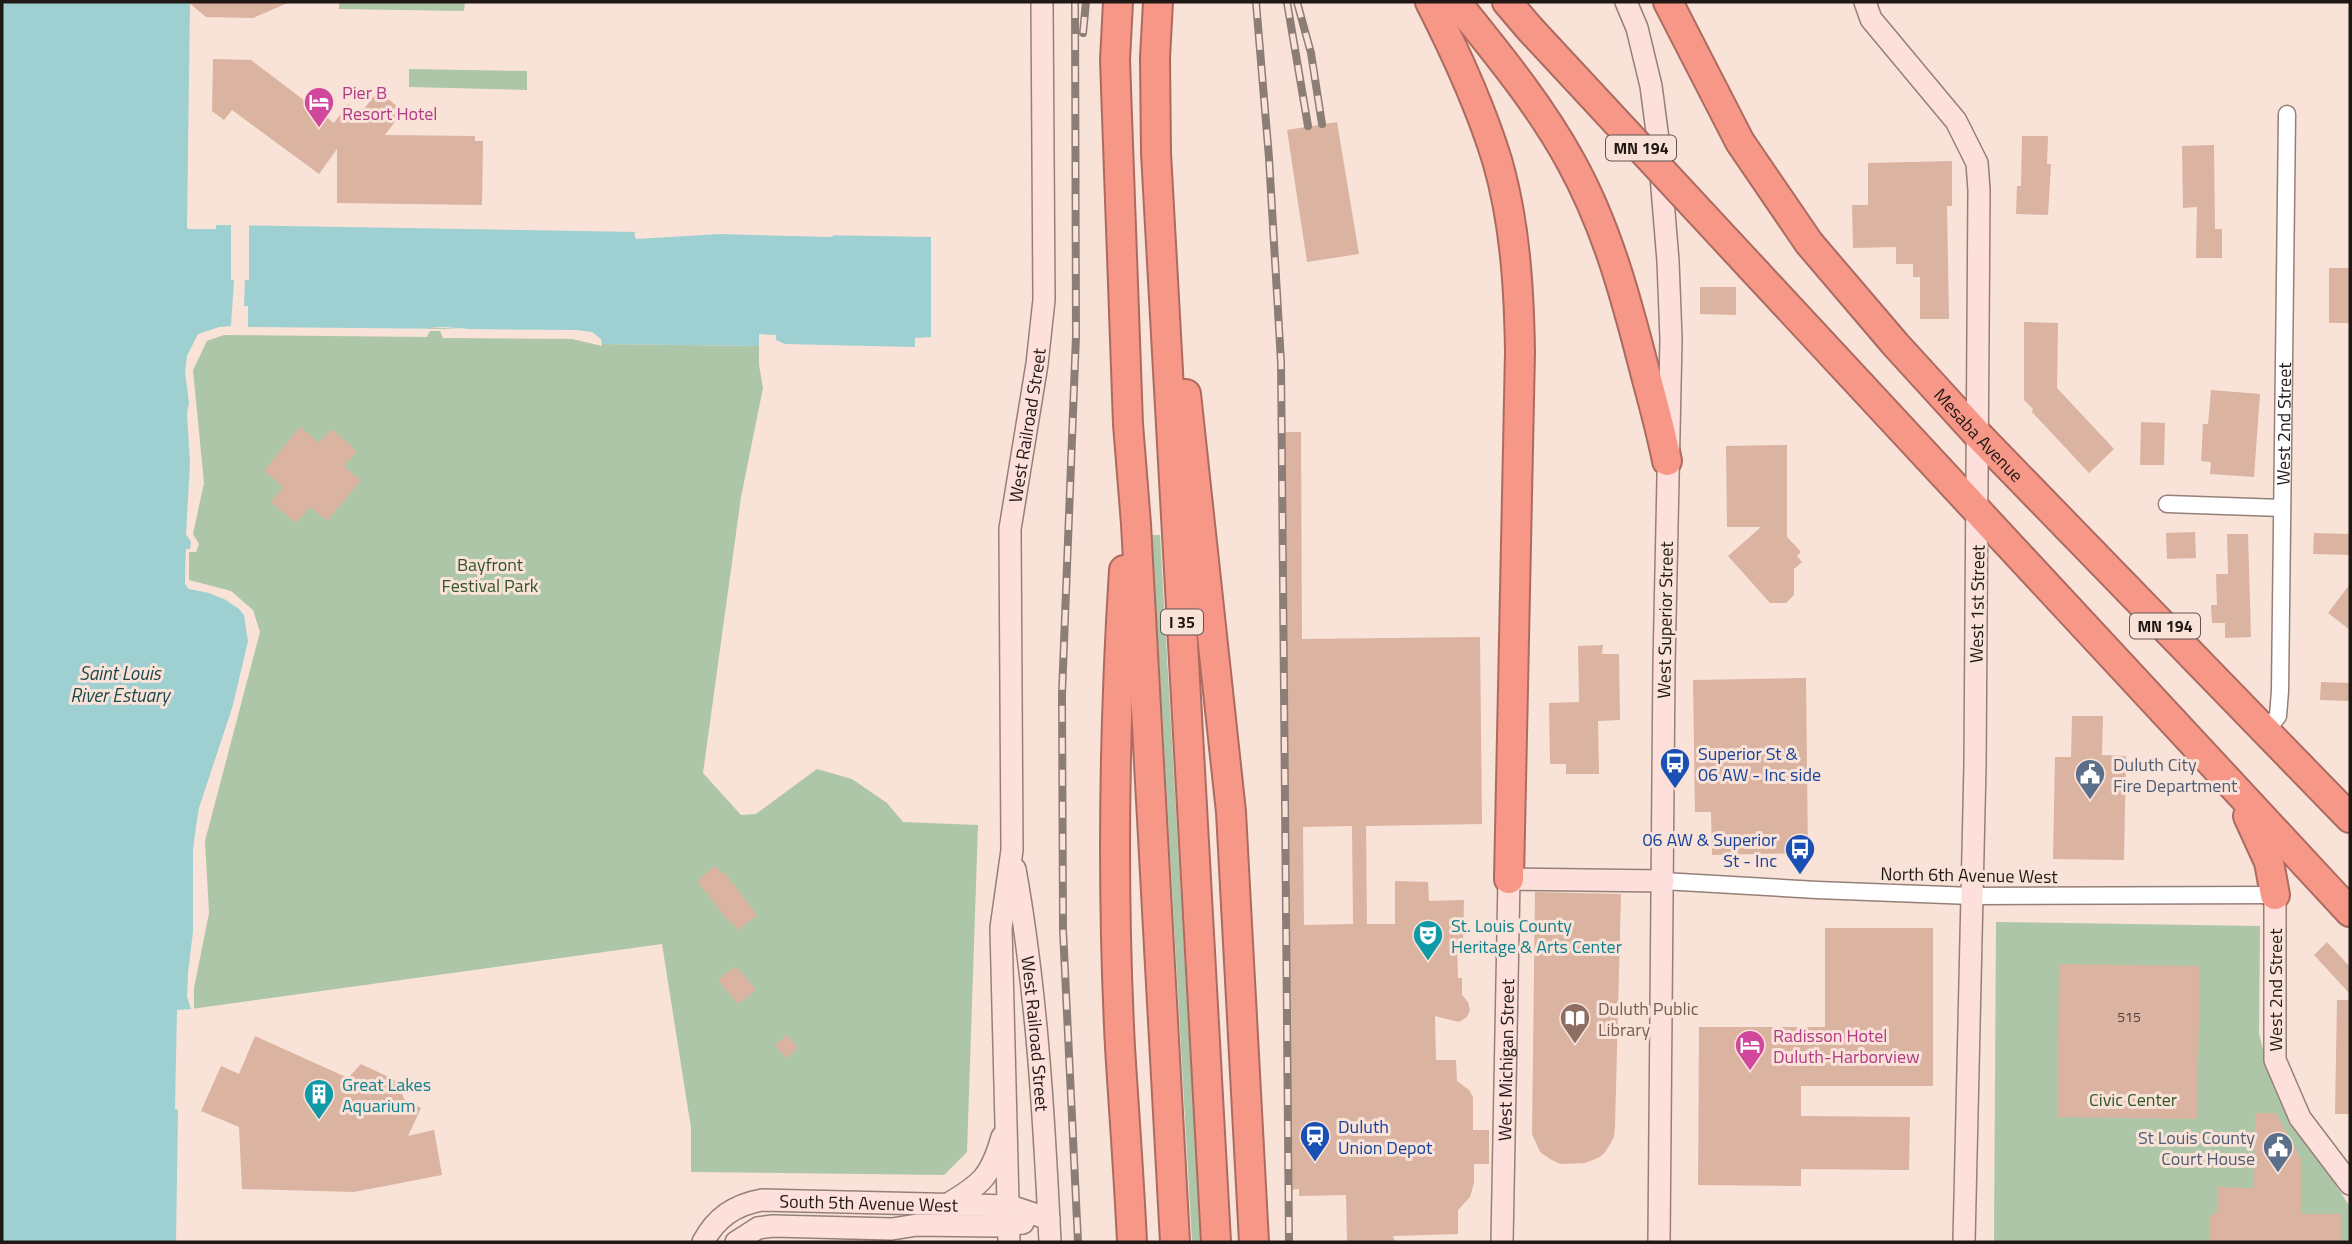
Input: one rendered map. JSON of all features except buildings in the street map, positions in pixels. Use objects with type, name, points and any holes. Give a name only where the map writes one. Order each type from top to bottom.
[{"type":"highway","name":"I 35","points":[[1118,2],[1115,72],[1131,466],[1138,552],[1175,1242]]},
{"type":"highway","name":"I 35","points":[[1158,2],[1155,116],[1216,1242]]},
{"type":"highway","points":[[1430,2],[1461,62],[1498,163],[1515,250],[1519,294],[1520,366],[1509,879]]},
{"type":"highway","points":[[1456,2],[1550,126],[1593,207],[1621,283],[1661,427],[1667,461]]},
{"type":"highway","name":"Mesaba Avenue","points":[[1668,2],[1740,142],[1799,231],[1896,345],[1979,436],[2350,818]]},
{"type":"highway","name":"MN 194","points":[[1516,12],[2350,912]]},
{"type":"highway","points":[[1162,264],[1183,362],[1231,812],[1254,1242]]},
{"type":"highway","points":[[1131,466],[1117,684],[1116,863],[1120,1045],[1132,1242]]},
{"type":"highway","name":"West 2nd Street","points":[[2228,783],[2254,826],[2269,862],[2275,895]]},
{"type":"street","name":"West Railroad Street","points":[[1009,1225],[1001,928],[1012,850],[1010,529],[1037,364],[1044,300],[1042,2]]},
{"type":"street","name":"West Superior Street","points":[[1626,2],[1637,28],[1651,86],[1668,261],[1671,339],[1667,461],[1659,1242]]},
{"type":"street","name":"West 1st Street","points":[[1865,2],[1871,19],[1956,121],[1977,163],[1980,259],[1979,436],[1964,1242]]},
{"type":"street","name":"West 2nd Street","points":[[2267,730],[2277,716],[2280,706],[2287,114]]},
{"type":"street","points":[[2167,504],[2282,508]]},
{"type":"street","name":"West Railroad Street","points":[[1012,850],[1028,951],[1040,1070],[1050,1242]]},
{"type":"street","points":[[1509,879],[1663,881]]},
{"type":"street","name":"West Michigan Street","points":[[1502,1242],[1509,879]]},
{"type":"street","name":"North 6th Avenue West","points":[[1663,881],[1972,896],[2275,895]]},
{"type":"street","name":"West 2nd Street","points":[[2275,895],[2275,1060],[2300,1118],[2350,1184]]},
{"type":"street","points":[[947,1204],[985,1179],[996,1158],[1005,1118]]},
{"type":"street","name":"South 5th Avenue West","points":[[703,1242],[717,1221],[730,1210],[744,1203],[762,1200],[947,1204],[1009,1225],[1049,1219]]},
{"type":"street","points":[[892,1229],[917,1225],[1009,1225]]},
{"type":"street","points":[[736,1242],[758,1228],[773,1226],[892,1229],[916,1234],[949,1235],[969,1242]]},
{"type":"green space","points":[[339,2],[465,2],[464,11],[339,9]]},
{"type":"green space","points":[[409,69],[527,71],[527,90],[409,87]]},
{"type":"green space","name":"Bayfront Festival Park","points":[[427,327],[573,336],[602,344],[759,346],[763,388],[741,497],[703,773],[741,815],[756,814],[817,769],[852,779],[887,803],[903,822],[978,825],[967,1152],[944,1175],[691,1172],[691,1128],[662,944],[191,1009],[185,584],[189,534],[189,369],[204,338],[223,331]]},
{"type":"green space","points":[[1152,535],[1160,535],[1201,1242],[1192,1242]]},
{"type":"green space","name":"Civic Center","points":[[1996,922],[2260,926],[2259,1034],[2271,1079],[2293,1119],[2350,1207],[2350,1242],[1994,1242]]},
{"type":"water","name":"Saint Louis River Estuary","points":[[2,2],[190,2],[188,229],[216,229],[216,225],[231,225],[931,237],[931,337],[915,338],[915,347],[785,344],[776,340],[776,335],[759,334],[759,346],[602,344],[573,336],[443,327],[427,327],[426,334],[223,331],[204,338],[189,369],[200,483],[189,534],[194,549],[186,549],[185,583],[194,584],[250,612],[257,632],[202,841],[191,1009],[177,1010],[176,1242],[2,1242]]},
{"type":"pier","points":[[231,225],[249,225],[249,280],[245,280],[244,306],[248,306],[248,327],[576,330],[592,332],[601,339],[602,346],[572,339],[443,338],[440,331],[430,331],[427,337],[224,335],[207,341],[193,370],[204,483],[193,534],[199,544],[196,552],[189,552],[189,580],[231,591],[253,610],[260,632],[205,841],[209,913],[194,988],[194,1009],[191,1009],[187,997],[193,932],[193,850],[196,826],[199,808],[233,705],[248,641],[244,615],[239,609],[209,593],[189,589],[185,584],[186,549],[190,549],[191,542],[186,534],[190,463],[187,413],[189,403],[185,371],[187,356],[198,334],[231,326],[234,280],[231,280]]},
{"type":"pier","points":[[646,229],[835,232],[832,237],[720,234],[636,239],[634,233]]},
{"type":"railway","points":[[1075,2],[1076,336],[1062,694],[1063,930],[1078,1242]]},
{"type":"railway","points":[[1083,33],[1086,2]]},
{"type":"railway","points":[[1256,2],[1269,158],[1281,362],[1289,1242]]},
{"type":"railway","points":[[1287,2],[1308,126]]},
{"type":"railway","points":[[1297,2],[1311,53],[1322,124]]},
{"type":"place","name":"Pier B Resort Hotel","points":[[319,129]]},
{"type":"place","name":"Superior St & 06 AW - Inc side","points":[[1675,790]]},
{"type":"place","name":"Duluth City Fire Department","points":[[2090,801]]},
{"type":"place","name":"06 AW & Superior St - Inc","points":[[1800,876]]},
{"type":"place","name":"St. Louis County Heritage & Arts Center","points":[[1428,962]]},
{"type":"place","name":"Duluth Public Library","points":[[1575,1045]]},
{"type":"place","name":"Radisson Hotel Duluth-Harborview","points":[[1750,1072]]},
{"type":"place","name":"Great Lakes Aquarium","points":[[319,1121]]},
{"type":"place","name":"Duluth Union Depot","points":[[1315,1163]]},
{"type":"place","name":"St Louis County Court House","points":[[2278,1174]]}]
